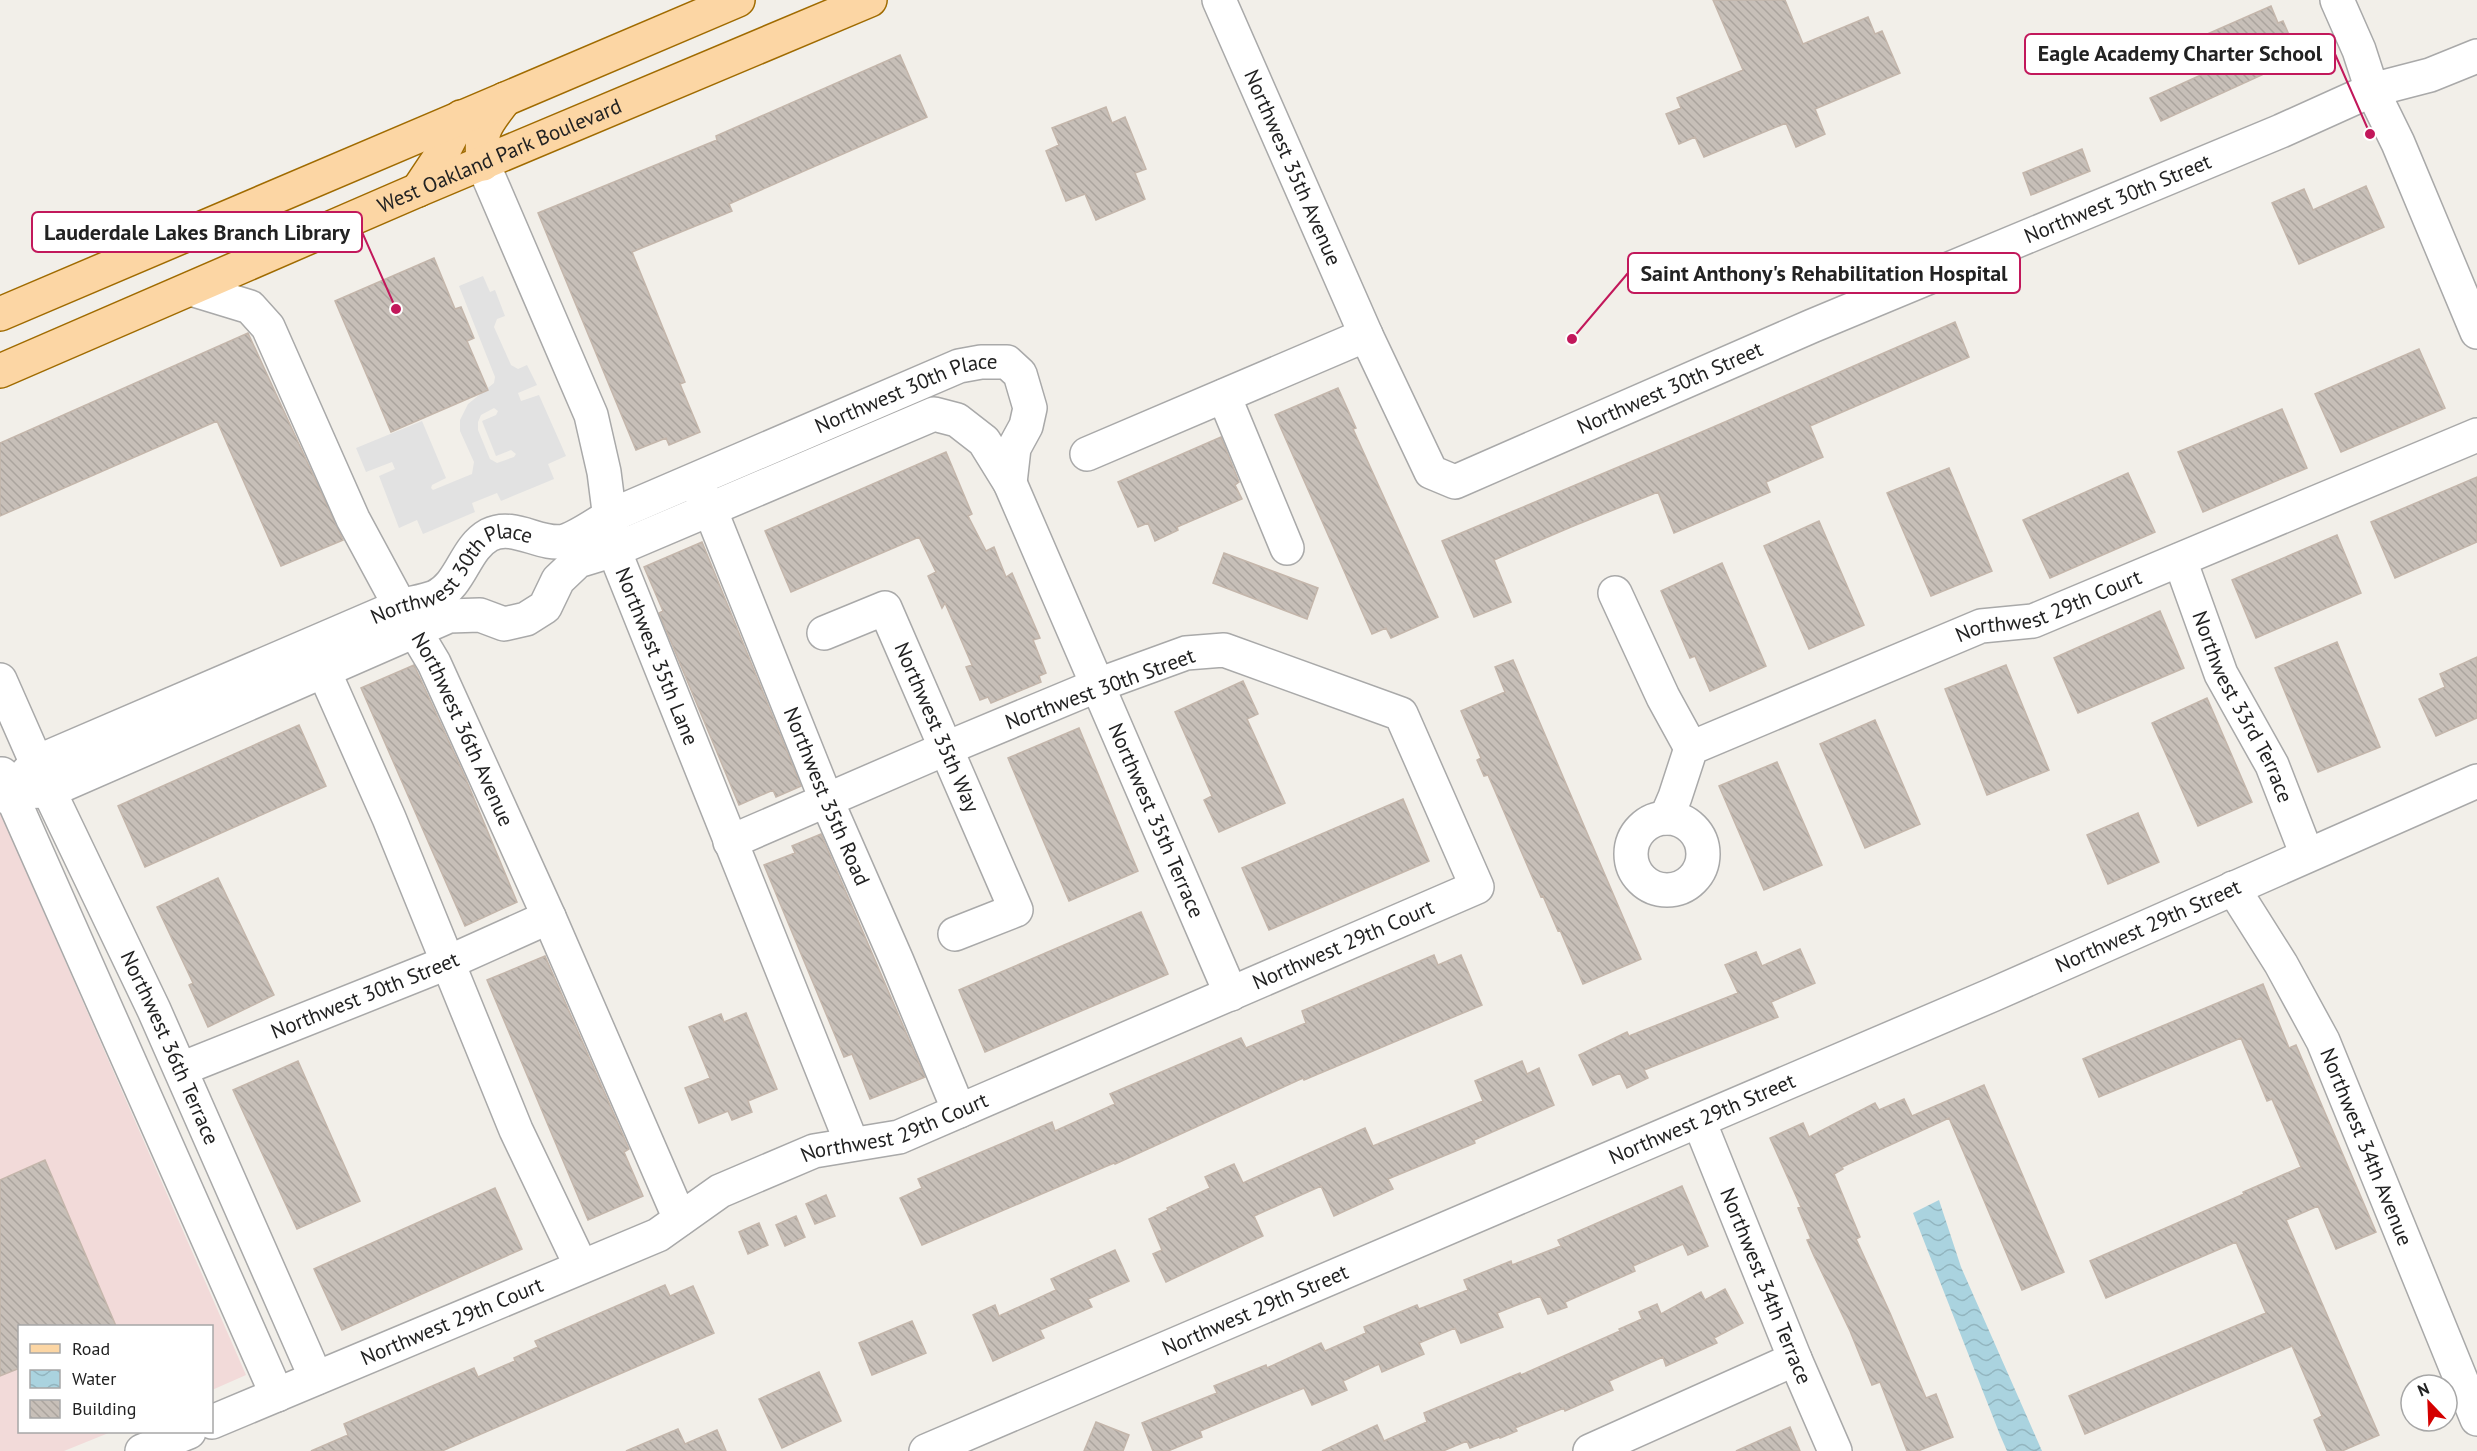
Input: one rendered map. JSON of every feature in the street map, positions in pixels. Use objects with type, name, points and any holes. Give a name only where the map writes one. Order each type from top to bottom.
[{"type":"main road","points":[[0,314],[738,0]]},
{"type":"main road","name":"West Oakland Park Boulevard","points":[[0,371],[418,190],[870,0]]},
{"type":"main road","points":[[483,164],[481,138],[486,125],[505,99]]},
{"type":"main road","points":[[418,190],[442,154],[461,117]]},
{"type":"street","name":"Northwest 35th Avenue","points":[[1219,0],[1366,335],[1431,472]]},
{"type":"street","points":[[2337,0],[2359,50],[2372,90],[2398,143],[2477,332]]},
{"type":"street","name":"Northwest 30th Street","points":[[1431,472],[1455,482],[1823,322],[2281,131],[2372,90],[2430,75],[2477,56]]},
{"type":"street","name":"Northwest 35th Lane","points":[[483,164],[591,415],[604,472],[614,550],[852,1144]]},
{"type":"street","name":"Northwest 36th Avenue","points":[[191,289],[250,307],[268,327],[353,519],[434,663],[549,917],[680,1219]]},
{"type":"street","points":[[1088,454],[1366,335]]},
{"type":"street","name":"Northwest 30th Place","points":[[3,786],[43,777],[407,618],[452,584],[478,543],[491,534],[510,531],[546,540],[565,541],[610,516],[959,366],[981,362],[1007,363],[1020,374],[1030,408],[1026,426],[1014,447],[1010,483]]},
{"type":"street","points":[[934,414],[951,405],[959,366]]},
{"type":"street","points":[[1224,396],[1287,548]]},
{"type":"street","name":"Northwest 30th Place","points":[[407,618],[480,615],[504,624],[526,619],[545,607],[558,580],[578,561],[614,550],[934,414],[957,420],[984,441],[1010,483]]},
{"type":"street","name":"Northwest 29th Court","points":[[1690,748],[1981,626],[2033,621],[2477,435]]},
{"type":"street","name":"Northwest 35th Road","points":[[694,480],[710,509],[826,799],[959,1111]]},
{"type":"street","name":"Northwest 35th Terrace","points":[[1010,483],[1231,994]]},
{"type":"street","name":"Northwest 33rd Terrace","points":[[2180,560],[2221,674],[2272,765],[2307,855]]},
{"type":"street","points":[[1615,593],[1663,697],[1690,748],[1666,818]]},
{"type":"street","name":"Northwest 35th Way","points":[[824,633],[885,608],[947,748],[1016,910],[955,934]]},
{"type":"street","name":"Northwest 30th Street","points":[[730,842],[826,799],[1098,686],[1186,653],[1224,650],[1401,714],[1477,887]]},
{"type":"street","points":[[318,658],[389,818],[516,1130],[582,1266]]},
{"type":"street","name":"Northwest 36th Terrace","points":[[0,680],[43,777],[154,1010],[316,1378]]},
{"type":"street","name":"Northwest 29th Street","points":[[926,1451],[982,1440],[1699,1121],[1992,995],[2477,781]]},
{"type":"street","name":"Northwest 36th Terrace","points":[[3,786],[277,1395]]},
{"type":"street","name":"Northwest 29th Court","points":[[316,1378],[658,1235],[720,1191],[814,1150],[899,1137],[1477,887]]},
{"type":"street","name":"Northwest 34th Avenue","points":[[2233,888],[2281,964],[2324,1041],[2477,1419]]},
{"type":"street","name":"Northwest 30th Street","points":[[181,1070],[387,985],[449,962],[549,917]]},
{"type":"street","name":"Northwest 34th Terrace","points":[[1699,1121],[1795,1359],[1835,1451]]},
{"type":"street","points":[[1590,1451],[1795,1359]]},
{"type":"street","points":[[213,1422],[316,1378]]},
{"type":"street","points":[[142,1451],[184,1433]]},
{"type":"shaded area","points":[[483,276],[490,292],[495,290],[505,316],[497,319],[494,327],[511,365],[518,369],[527,365],[537,385],[518,393],[521,401],[539,395],[566,456],[548,464],[554,479],[501,501],[497,493],[472,503],[475,512],[423,534],[417,520],[399,528],[379,476],[395,469],[392,462],[366,472],[356,448],[422,421],[446,478],[432,485],[431,488],[433,490],[472,474],[474,462],[460,431],[460,420],[468,404],[494,383],[495,377],[459,286]],"holes":[[[494,408],[498,411],[496,415],[482,421],[496,456],[511,450],[516,454],[514,457],[497,463],[490,459],[478,430],[478,422],[481,415]]]},
{"type":"shaded area","points":[[0,812],[246,1375],[213,1390],[213,1325],[18,1325],[18,1433],[109,1433],[64,1451],[0,1451]]},
{"type":"water","points":[[1939,1200],[1961,1267],[2042,1451],[2007,1451],[2000,1435],[1913,1213]]},
{"type":"building","points":[[1713,0],[1785,0],[1803,44],[1868,17],[1875,34],[1882,31],[1900,73],[1815,109],[1825,134],[1796,147],[1786,123],[1704,157],[1695,137],[1679,144],[1666,114],[1681,108],[1677,98],[1743,70]]},
{"type":"building","points":[[2271,6],[2278,23],[2283,21],[2299,58],[2161,121],[2150,98],[2201,75],[2187,43]]},
{"type":"building","points":[[900,55],[927,117],[729,204],[732,211],[632,252],[685,382],[680,384],[700,432],[669,445],[666,438],[636,450],[538,213],[717,140],[716,136]]},
{"type":"building","points":[[1106,107],[1112,123],[1125,117],[1146,169],[1135,173],[1145,199],[1096,220],[1085,194],[1066,201],[1046,151],[1059,145],[1052,128]]},
{"type":"building","points":[[2082,149],[2090,171],[2031,195],[2023,173]]},
{"type":"building","points":[[2366,186],[2384,227],[2299,264],[2272,203],[2304,189],[2313,210]]},
{"type":"building","points":[[434,258],[455,309],[461,307],[474,338],[467,341],[488,390],[391,432],[335,301]]},
{"type":"building","points":[[1955,322],[1969,357],[1810,426],[1823,457],[1766,482],[1770,492],[1674,533],[1658,492],[1571,527],[1494,560],[1511,602],[1474,617],[1442,541]]},
{"type":"building","points":[[248,333],[343,540],[281,566],[217,421],[0,516],[0,443]]},
{"type":"building","points":[[2419,349],[2445,408],[2341,452],[2315,394]]},
{"type":"building","points":[[1338,388],[1356,428],[1353,429],[1438,617],[1391,638],[1386,628],[1372,634],[1275,415]]},
{"type":"building","points":[[2282,409],[2307,468],[2203,512],[2178,452]]},
{"type":"building","points":[[1221,437],[1239,482],[1235,485],[1242,499],[1177,527],[1178,530],[1155,541],[1148,523],[1138,527],[1118,482]]},
{"type":"building","points":[[946,452],[972,514],[968,516],[986,551],[994,547],[1006,577],[1012,573],[1040,638],[1033,640],[1046,673],[1039,676],[1041,682],[991,703],[988,697],[980,700],[966,667],[972,665],[945,603],[942,608],[928,576],[936,572],[919,537],[791,592],[765,531]]},
{"type":"building","points":[[1949,468],[1992,571],[1931,596],[1887,493]]},
{"type":"building","points":[[2128,473],[2155,532],[2050,578],[2023,520]]},
{"type":"building","points":[[2477,477],[2477,542],[2395,578],[2371,522]]},
{"type":"building","points":[[1819,521],[1864,625],[1809,649],[1764,546]]},
{"type":"building","points":[[2337,535],[2361,593],[2256,638],[2232,580]]},
{"type":"building","points":[[702,542],[801,786],[776,797],[773,790],[739,805],[659,613],[663,611],[644,567]]},
{"type":"building","points":[[1224,553],[1318,588],[1307,619],[1213,583]]},
{"type":"building","points":[[1722,563],[1766,666],[1710,691],[1695,656],[1690,658],[1661,591]]},
{"type":"building","points":[[2160,611],[2184,668],[2078,713],[2054,658]]},
{"type":"building","points":[[2337,642],[2380,747],[2318,772],[2275,668]]},
{"type":"building","points":[[2477,657],[2477,718],[2436,736],[2419,699],[2445,687],[2440,674]]},
{"type":"building","points":[[1513,660],[1641,959],[1583,984],[1560,930],[1558,931],[1543,896],[1541,897],[1488,775],[1484,776],[1477,760],[1481,758],[1461,711],[1505,692],[1495,667]]},
{"type":"building","points":[[414,665],[465,777],[517,902],[465,926],[361,688]]},
{"type":"building","points":[[2006,665],[2049,770],[1987,795],[1945,689]]},
{"type":"building","points":[[1243,681],[1258,714],[1247,719],[1285,803],[1219,832],[1204,800],[1212,796],[1175,712]]},
{"type":"building","points":[[2207,698],[2252,802],[2198,826],[2152,723]]},
{"type":"building","points":[[1875,720],[1920,824],[1865,848],[1820,744]]},
{"type":"building","points":[[299,725],[326,786],[145,867],[118,806]]},
{"type":"building","points":[[1079,728],[1138,871],[1069,901],[1008,758]]},
{"type":"building","points":[[1777,762],[1822,865],[1764,890],[1719,786]]},
{"type":"building","points":[[1403,799],[1429,861],[1269,930],[1242,868]]},
{"type":"building","points":[[2138,813],[2159,862],[2108,884],[2087,835]]},
{"type":"building","points":[[821,834],[925,1077],[870,1099],[852,1054],[844,1057],[764,865],[795,853],[792,846]]},
{"type":"building","points":[[218,878],[274,995],[208,1027],[189,985],[193,983],[157,907]]},
{"type":"building","points":[[1141,912],[1168,974],[985,1052],[959,990]]},
{"type":"building","points":[[1800,949],[1815,983],[1771,1002],[1778,1017],[1644,1070],[1648,1078],[1627,1088],[1620,1073],[1593,1085],[1579,1055],[1627,1032],[1629,1036],[1738,993],[1725,965],[1756,952],[1762,966]]},
{"type":"building","points":[[1434,955],[1438,965],[1461,955],[1482,1005],[1304,1080],[1303,1078],[1115,1164],[922,1245],[900,1198],[922,1188],[918,1179],[1052,1122],[1055,1131],[1115,1104],[1110,1094],[1241,1038],[1246,1048],[1306,1023],[1302,1011]]},
{"type":"building","points":[[545,956],[629,1149],[624,1152],[643,1196],[588,1220],[487,980]]},
{"type":"building","points":[[2263,984],[2289,1048],[2296,1045],[2376,1232],[2336,1249],[2318,1206],[2286,1220],[2379,1435],[2342,1451],[2327,1451],[2314,1420],[2322,1416],[2292,1346],[2085,1434],[2069,1396],[2266,1313],[2236,1242],[2106,1298],[2090,1261],[2301,1167],[2272,1099],[2267,1101],[2241,1038],[2099,1097],[2083,1059]]},
{"type":"building","points":[[746,1013],[777,1089],[748,1101],[752,1112],[732,1120],[728,1111],[699,1123],[685,1088],[710,1078],[689,1027],[721,1014],[724,1022]]},
{"type":"building","points":[[298,1061],[360,1201],[297,1229],[233,1090]]},
{"type":"building","points":[[1522,1061],[1527,1074],[1539,1068],[1554,1105],[1474,1140],[1475,1143],[1388,1179],[1393,1189],[1334,1216],[1321,1186],[1254,1216],[1263,1236],[1166,1282],[1153,1254],[1162,1250],[1149,1219],[1210,1188],[1205,1177],[1234,1164],[1243,1183],[1365,1128],[1373,1146],[1483,1101],[1475,1081]]},
{"type":"building","points":[[1984,1085],[2064,1272],[2022,1290],[1949,1118],[1842,1167],[1843,1169],[1834,1174],[1860,1237],[1856,1239],[1926,1398],[1936,1394],[1953,1437],[1918,1451],[1907,1451],[1880,1382],[1872,1385],[1850,1331],[1814,1256],[1807,1240],[1811,1239],[1798,1208],[1801,1207],[1770,1138],[1803,1123],[1809,1137],[1875,1103],[1879,1110],[1904,1099],[1912,1116]]},
{"type":"building","points":[[45,1160],[116,1325],[18,1325],[18,1369],[0,1376],[0,1180]]},
{"type":"building","points":[[1682,1186],[1708,1246],[1688,1255],[1683,1244],[1633,1266],[1635,1271],[1565,1302],[1567,1307],[1548,1314],[1540,1296],[1497,1313],[1503,1327],[1461,1343],[1455,1328],[1419,1343],[1424,1354],[1382,1372],[1379,1364],[1343,1381],[1347,1390],[1312,1405],[1304,1388],[1200,1431],[1202,1437],[1168,1451],[1153,1451],[1142,1423],[1217,1393],[1214,1386],[1266,1365],[1267,1368],[1321,1343],[1325,1351],[1366,1333],[1364,1327],[1417,1305],[1419,1309],[1468,1290],[1464,1280],[1511,1261],[1512,1265],[1561,1246],[1558,1240]]},
{"type":"building","points":[[495,1188],[522,1249],[342,1330],[314,1269]]},
{"type":"building","points":[[826,1195],[835,1216],[815,1224],[806,1204]]},
{"type":"building","points":[[796,1216],[805,1237],[785,1246],[776,1225]]},
{"type":"building","points":[[759,1223],[768,1245],[748,1254],[739,1232]]},
{"type":"building","points":[[1115,1250],[1129,1281],[1088,1299],[1092,1307],[1040,1330],[1044,1338],[993,1361],[973,1315],[995,1305],[999,1316],[1056,1290],[1051,1279]]},
{"type":"building","points":[[665,1285],[670,1296],[693,1286],[714,1333],[442,1451],[311,1451],[348,1435],[344,1424],[474,1368],[478,1377],[515,1361],[514,1358],[538,1347],[535,1341]]},
{"type":"building","points":[[1725,1289],[1743,1323],[1714,1338],[1717,1343],[1666,1366],[1663,1357],[1609,1381],[1613,1390],[1565,1411],[1564,1408],[1515,1428],[1517,1431],[1500,1438],[1470,1448],[1467,1441],[1443,1451],[1322,1451],[1377,1425],[1384,1441],[1427,1422],[1424,1413],[1520,1373],[1521,1375],[1620,1331],[1619,1329],[1642,1319],[1639,1312],[1657,1304],[1661,1314],[1701,1292],[1705,1300]]},
{"type":"building","points":[[912,1321],[926,1353],[872,1375],[859,1343]]},
{"type":"building","points":[[819,1372],[841,1421],[782,1448],[759,1399]]},
{"type":"building","points":[[1096,1422],[1129,1435],[1123,1451],[1084,1451]]},
{"type":"building","points":[[1790,1427],[1800,1451],[1736,1451]]},
{"type":"building","points":[[678,1429],[685,1444],[717,1430],[726,1451],[626,1451]]},
{"type":"place","name":"Eagle Academy Charter School","points":[[2370,134]]},
{"type":"place","name":"Lauderdale Lakes Branch Library","points":[[396,309]]},
{"type":"place","name":"Saint Anthony's Rehabilitation Hospital","points":[[1572,339]]}]
